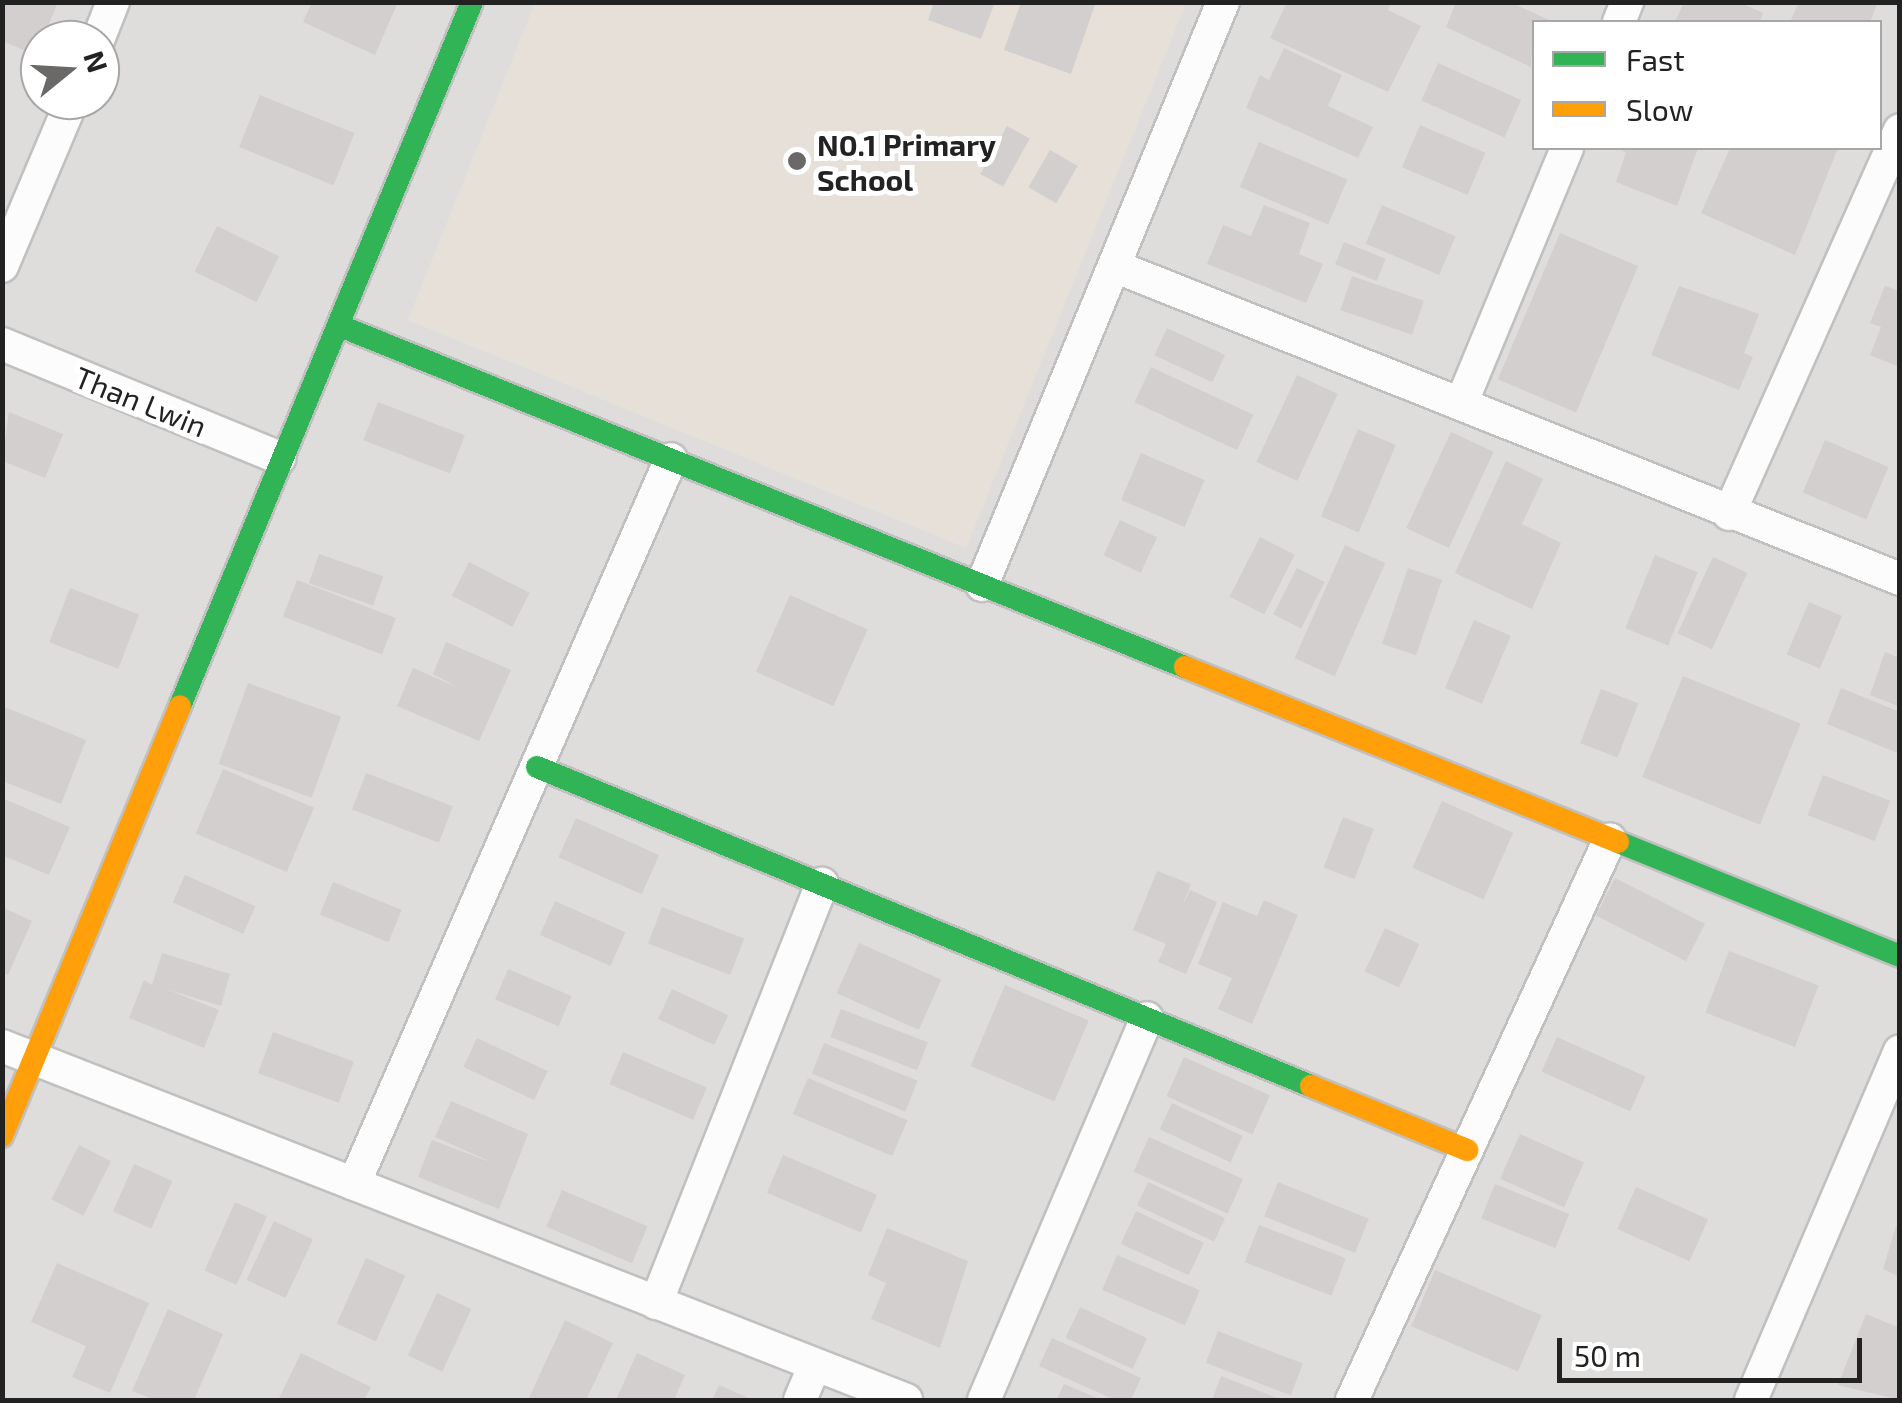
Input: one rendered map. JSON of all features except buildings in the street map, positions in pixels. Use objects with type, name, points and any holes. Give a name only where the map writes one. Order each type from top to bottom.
[{"type":"street","points":[[2,1136],[472,2]]},
{"type":"street","points":[[982,585],[1223,2]]},
{"type":"street","points":[[2,266],[64,120]]},
{"type":"street","points":[[1728,514],[1900,130]]},
{"type":"street","points":[[1461,404],[1566,150]]},
{"type":"street","points":[[1114,266],[1728,514],[1900,579]]},
{"type":"street","points":[[340,326],[1900,956]]},
{"type":"street","name":"Than Lwin","points":[[2,344],[280,458]]},
{"type":"street","points":[[354,1184],[671,460]]},
{"type":"street","points":[[537,767],[1468,1150]]},
{"type":"street","points":[[1352,1400],[1610,839]]},
{"type":"street","points":[[656,1303],[822,884]]},
{"type":"street","points":[[984,1400],[1147,1018]]},
{"type":"street","points":[[2,1046],[906,1400]]},
{"type":"street","points":[[1752,1400],[1893,1085],[1900,1051]]},
{"type":"street","points":[[800,1400],[815,1365]]},
{"type":"shaded area","points":[[3,3],[1899,3],[1899,1400],[3,1400]]},
{"type":"shaded area","name":"N0.1 Primary School","points":[[535,3],[1186,3],[966,548],[408,320]]},
{"type":"traffic: fast","points":[[180,706],[472,2]]},
{"type":"traffic: fast","points":[[340,326],[1185,667]]},
{"type":"traffic: fast","points":[[537,767],[1311,1086]]},
{"type":"traffic: fast","points":[[1618,842],[1900,956]]},
{"type":"traffic: slow","points":[[1185,667],[1618,842]]},
{"type":"traffic: slow","points":[[2,1136],[180,706]]},
{"type":"traffic: slow","points":[[1311,1086],[1467,1150]]},
{"type":"place","name":"N0.1 Primary School","points":[[797,161]]}]
